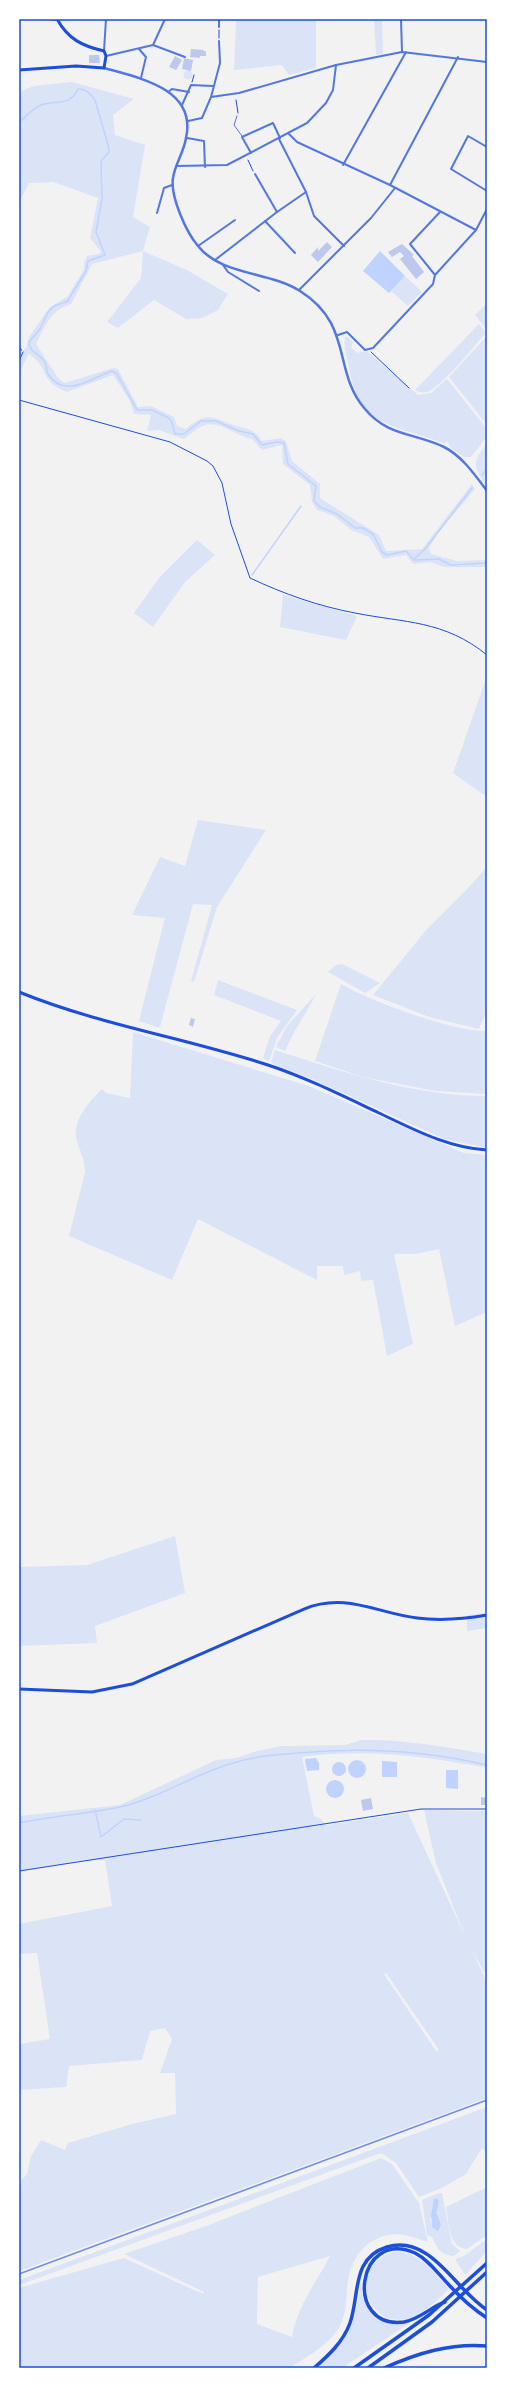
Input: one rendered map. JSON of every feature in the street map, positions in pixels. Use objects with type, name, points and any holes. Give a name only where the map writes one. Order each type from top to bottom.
[{"type":"highway","points":[[314,2368],[334,2349],[345,2334],[353,2312],[358,2277],[364,2263],[374,2252],[385,2247],[407,2246],[430,2256],[468,2295],[487,2310]]},
{"type":"highway","points":[[445,2302],[411,2320],[388,2320],[375,2313],[366,2302],[363,2288],[364,2276],[370,2264],[387,2252],[401,2250],[414,2253],[427,2262],[463,2300],[487,2318]]},
{"type":"highway","points":[[354,2368],[402,2335],[445,2302],[487,2263]]},
{"type":"highway","points":[[368,2368],[407,2341],[450,2307],[487,2272]]},
{"type":"highway","points":[[384,2368],[437,2349],[463,2345],[487,2346]]},
{"type":"main road","points":[[19,70],[76,66],[104,68],[106,56],[104,51],[75,41],[69,37],[57,19]]},
{"type":"main road","points":[[19,992],[115,1024],[268,1065],[309,1080],[426,1135],[456,1145],[487,1150]]},
{"type":"main road","points":[[19,1689],[70,1692],[117,1688],[156,1676],[316,1604],[332,1602],[349,1603],[418,1618],[448,1620],[487,1615]]},
{"type":"street","points":[[45,19],[57,19]]},
{"type":"street","points":[[104,51],[106,19]]},
{"type":"street","points":[[153,45],[165,19]]},
{"type":"street","points":[[219,19],[219,27]]},
{"type":"street","points":[[401,19],[402,52]]},
{"type":"street","points":[[188,121],[202,118],[211,98],[220,63],[219,41]]},
{"type":"street","points":[[106,56],[153,45],[184,57]]},
{"type":"street","points":[[138,48],[146,57],[141,78]]},
{"type":"street","points":[[211,98],[239,94],[336,65],[402,52],[458,57],[487,62]]},
{"type":"street","points":[[343,165],[406,52]]},
{"type":"street","points":[[390,185],[458,57]]},
{"type":"street","points":[[177,166],[205,167],[227,165],[289,134],[307,123],[326,104],[333,90],[336,65]]},
{"type":"street","points":[[104,68],[141,78],[168,92],[182,105],[188,121],[186,138],[172,185],[186,227],[198,246],[222,264],[300,290],[329,319],[338,335],[351,388],[365,409],[386,428],[446,448],[468,467],[487,491]]},
{"type":"street","points":[[182,105],[191,85],[213,86]]},
{"type":"street","points":[[168,92],[172,89],[189,92]]},
{"type":"street","points":[[251,153],[242,137],[273,123],[306,192],[314,216],[344,246]]},
{"type":"street","points":[[289,134],[297,142],[343,165],[390,185],[476,230]]},
{"type":"street","points":[[487,147],[468,136],[451,169],[487,191]]},
{"type":"street","points":[[186,138],[204,141],[205,167]]},
{"type":"street","points":[[255,174],[277,212]]},
{"type":"street","points":[[157,213],[164,188],[172,185]]},
{"type":"street","points":[[300,290],[371,218],[395,188]]},
{"type":"street","points":[[215,260],[277,212],[306,192]]},
{"type":"street","points":[[338,335],[347,332],[365,350],[369,350],[433,284],[435,276],[476,230],[487,209]]},
{"type":"street","points":[[435,276],[410,244],[440,212]]},
{"type":"street","points":[[198,246],[235,220]]},
{"type":"street","points":[[265,221],[295,253]]},
{"type":"street","points":[[222,264],[228,272],[258,291]]},
{"type":"street","points":[[19,347],[22,350]]},
{"type":"lane","points":[[237,116],[234,125],[242,137]]},
{"type":"path","points":[[219,27],[219,41]]},
{"type":"path","points":[[191,85],[194,75]]},
{"type":"path","points":[[236,100],[237,116]]},
{"type":"path","points":[[248,160],[255,174]]},
{"type":"path","points":[[19,360],[23,354],[22,350]]},
{"type":"path","points":[[369,350],[409,388]]},
{"type":"path","points":[[19,400],[170,442],[207,461],[213,466],[222,483],[231,524],[250,578],[299,599],[328,607],[431,625],[464,640],[487,655]]},
{"type":"path","points":[[19,1871],[421,1809],[487,1808]]},
{"type":"shaded area","points":[[236,19],[316,19],[316,68],[289,75],[282,65],[234,70]]},
{"type":"shaded area","points":[[374,19],[382,19],[383,54],[376,55]]},
{"type":"shaded area","points":[[188,70],[193,75],[188,80],[183,75]]},
{"type":"shaded area","points":[[72,82],[134,99],[113,115],[115,135],[145,145],[133,217],[150,227],[143,251],[92,264],[71,304],[58,311],[49,320],[36,344],[58,378],[65,383],[113,368],[118,369],[138,407],[151,406],[174,417],[177,426],[186,429],[200,419],[211,417],[251,430],[257,434],[262,441],[281,438],[286,441],[292,461],[320,484],[320,498],[379,535],[386,551],[422,549],[472,484],[475,489],[437,534],[429,548],[431,554],[457,561],[487,560],[487,567],[444,567],[430,562],[413,564],[406,555],[383,559],[369,537],[351,530],[334,516],[317,510],[312,502],[310,485],[283,464],[282,445],[262,450],[252,439],[246,438],[223,427],[211,424],[200,427],[184,439],[159,430],[147,431],[151,415],[134,414],[130,401],[113,375],[67,392],[58,388],[48,379],[40,364],[29,354],[19,373],[19,353],[26,348],[29,337],[49,308],[68,296],[84,269],[84,262],[87,256],[99,254],[101,252],[90,238],[98,198],[53,182],[29,183],[19,202],[19,92],[34,86]]},
{"type":"shaded area","points":[[143,251],[187,270],[228,294],[218,310],[202,318],[186,319],[154,300],[118,328],[107,322],[141,278]]},
{"type":"shaded area","points":[[405,276],[422,292],[408,306],[391,291]]},
{"type":"shaded area","points":[[487,303],[487,330],[475,315]]},
{"type":"shaded area","points":[[479,324],[486,333],[449,375],[433,389],[427,392],[415,390]]},
{"type":"shaded area","points":[[487,336],[487,425],[449,377]]},
{"type":"shaded area","points":[[345,337],[348,337],[353,342],[351,347],[357,353],[363,351],[368,352],[418,395],[431,393],[447,379],[487,429],[485,439],[471,457],[464,457],[451,448],[447,441],[445,444],[397,428],[372,414],[362,403],[354,388],[344,344]]},
{"type":"shaded area","points":[[487,443],[487,486],[476,468],[476,460]]},
{"type":"shaded area","points":[[197,540],[215,555],[185,582],[153,627],[134,613],[159,578]]},
{"type":"shaded area","points":[[283,595],[357,616],[346,640],[280,627]]},
{"type":"shaded area","points":[[487,676],[487,797],[453,773]]},
{"type":"shaded area","points":[[198,820],[266,830],[217,907],[194,982],[191,981],[212,905],[193,904],[160,1027],[157,1027],[139,1021],[165,918],[132,915],[160,857],[185,866]]},
{"type":"shaded area","points":[[487,867],[487,1010],[479,1029],[429,1017],[373,995],[428,928]]},
{"type":"shaded area","points":[[342,964],[380,983],[365,993],[328,972],[336,965]]},
{"type":"shaded area","points":[[218,980],[297,1010],[277,1038],[269,1061],[263,1058],[270,1036],[281,1021],[214,995]]},
{"type":"shaded area","points":[[341,984],[371,999],[412,1014],[454,1026],[472,1030],[487,1031],[487,1094],[435,1091],[363,1077],[315,1061]]},
{"type":"shaded area","points":[[316,994],[285,1051],[276,1047],[287,1026]]},
{"type":"shaded area","points":[[133,1032],[309,1086],[464,1153],[487,1155],[487,1312],[455,1326],[439,1249],[416,1254],[394,1254],[413,1344],[387,1356],[373,1280],[361,1281],[360,1271],[344,1275],[343,1266],[317,1266],[317,1280],[198,1219],[172,1280],[69,1236],[85,1172],[83,1159],[76,1138],[77,1124],[83,1111],[102,1089],[106,1093],[130,1098]]},
{"type":"shaded area","points":[[275,1050],[353,1074],[406,1087],[459,1095],[487,1096],[487,1148],[444,1139],[310,1078],[274,1065],[271,1062]]},
{"type":"shaded area","points":[[175,1536],[185,1593],[95,1626],[97,1643],[19,1646],[19,1567],[87,1565]]},
{"type":"shaded area","points":[[487,1613],[487,1628],[467,1631],[467,1615]]},
{"type":"shaded area","points":[[361,1740],[393,1741],[424,1744],[487,1754],[487,1768],[418,1757],[372,1753],[325,1754],[302,1757],[314,1816],[321,1819],[326,1825],[408,1813],[465,1936],[436,1863],[424,1810],[487,1811],[487,1971],[484,1972],[472,1950],[487,1983],[487,2098],[19,2271],[19,2183],[27,2174],[31,2156],[41,2140],[65,2150],[68,2143],[132,2124],[176,2114],[175,2073],[160,2073],[172,2039],[165,2028],[150,2031],[142,2060],[69,2066],[66,2087],[19,2090],[19,2044],[50,2039],[37,1953],[19,1954],[19,1924],[112,1906],[105,1860],[85,1861],[19,1872],[19,1816],[120,1805],[216,1760],[236,1758],[257,1751],[281,1746],[345,1745]],"holes":[[[386,1973],[439,2050],[436,2051],[384,1974]]]},
{"type":"shaded area","points":[[487,2107],[487,2153],[482,2148],[466,2174],[442,2188],[419,2197],[396,2163],[381,2153],[19,2285],[19,2280]]},
{"type":"shaded area","points":[[381,2158],[392,2164],[419,2203],[428,2242],[398,2234],[379,2238],[364,2248],[353,2263],[350,2272],[345,2310],[342,2321],[336,2333],[324,2345],[289,2368],[19,2368],[19,2288],[124,2258],[203,2294],[204,2292],[124,2254],[206,2226]],"holes":[[[330,2256],[298,2315],[292,2337],[257,2324],[258,2277]]]},
{"type":"shaded area","points":[[487,2187],[487,2235],[467,2249],[461,2247],[456,2244],[450,2233],[446,2207]]},
{"type":"shaded area","points":[[442,2193],[452,2244],[460,2251],[454,2256],[443,2253],[435,2244],[432,2237],[427,2235],[422,2200]],"holes":[[[438,2213],[441,2225],[432,2227],[430,2218]]]},
{"type":"shaded area","points":[[487,2239],[487,2251],[465,2275],[455,2259],[464,2256]]},
{"type":"shaded area","points":[[397,2252],[405,2253],[420,2259],[449,2289],[424,2311],[407,2319],[392,2319],[380,2313],[371,2304],[367,2292],[367,2279],[372,2267],[382,2258]]},
{"type":"shaded area","points":[[361,2280],[362,2293],[366,2304],[376,2315],[382,2319],[396,2323],[411,2322],[342,2368],[318,2368],[337,2348],[354,2318]]},
{"type":"water","points":[[380,251],[405,276],[389,293],[363,271]]},
{"type":"water","points":[[316,1758],[319,1763],[319,1770],[307,1771],[305,1759]]},
{"type":"water","points":[[357,1760],[363,1763],[366,1769],[363,1775],[357,1778],[351,1775],[348,1769],[351,1763]]},
{"type":"water","points":[[382,1761],[397,1762],[397,1777],[382,1777]]},
{"type":"water","points":[[339,1762],[344,1764],[346,1769],[344,1774],[339,1776],[334,1774],[332,1769],[334,1764]]},
{"type":"water","points":[[446,1770],[458,1770],[458,1789],[446,1788]]},
{"type":"water","points":[[335,1780],[341,1783],[344,1789],[341,1795],[335,1798],[329,1795],[326,1789],[329,1783]]},
{"type":"water","points":[[434,2212],[438,2215],[441,2225],[438,2231],[432,2227],[431,2214]]},
{"type":"building","points":[[191,49],[203,50],[206,52],[206,56],[200,56],[200,58],[190,57]]},
{"type":"building","points":[[89,55],[99,55],[100,63],[89,63]]},
{"type":"building","points":[[175,56],[182,60],[176,70],[169,67]]},
{"type":"building","points":[[184,58],[193,60],[191,71],[182,69]]},
{"type":"building","points":[[327,242],[332,247],[318,262],[311,255],[318,247],[318,251]]},
{"type":"building","points":[[402,244],[414,255],[412,256],[424,272],[416,279],[400,259],[404,256],[400,252],[392,257],[388,252]]},
{"type":"building","points":[[191,1018],[195,1019],[193,1027],[189,1025]]},
{"type":"building","points":[[481,1797],[487,1798],[487,1805],[481,1805]]},
{"type":"building","points":[[371,1798],[373,1809],[363,1811],[361,1800]]},
{"type":"waterway","points":[[19,122],[33,109],[44,104],[66,101],[75,95],[78,89],[83,89],[86,90],[95,100],[109,152],[101,161],[102,199],[96,232],[105,255],[88,261],[86,271],[68,301],[54,306],[48,312],[40,329],[29,342],[29,346],[45,362],[47,373],[55,382],[62,385],[78,385],[112,371],[117,374],[137,410],[152,410],[167,417],[171,420],[175,434],[184,434],[201,421],[216,421],[239,431],[253,434],[262,445],[276,442],[284,443],[288,464],[316,486],[314,501],[320,507],[337,514],[355,528],[363,528],[373,534],[382,552],[387,555],[406,551],[414,560],[439,559],[451,565],[487,563]]},
{"type":"waterway","points":[[482,475],[486,470],[487,461]]},
{"type":"waterway","points":[[414,559],[425,549],[472,488]]},
{"type":"waterway","points":[[252,575],[301,506]]},
{"type":"waterway","points":[[19,1823],[120,1807],[135,1803],[205,1773],[241,1761],[265,1756],[322,1751],[369,1750],[440,1756],[487,1765]]},
{"type":"waterway","points":[[95,1810],[101,1837],[124,1819],[141,1820]]},
{"type":"waterway","points":[[434,2213],[436,2201]]},
{"type":"railway","points":[[19,2274],[487,2100]]}]
